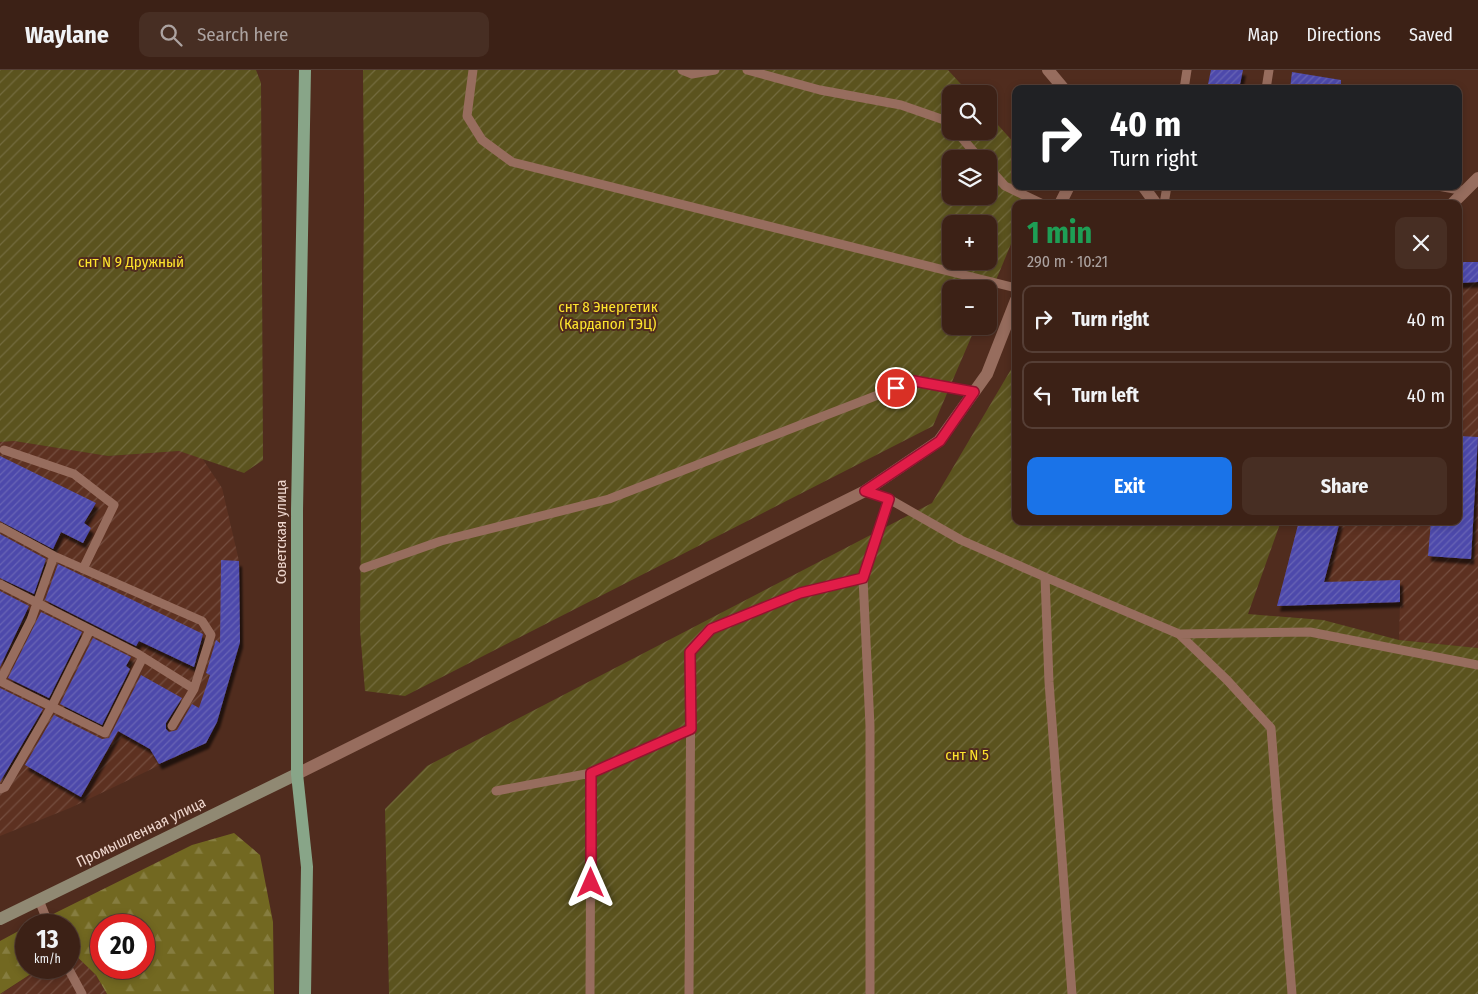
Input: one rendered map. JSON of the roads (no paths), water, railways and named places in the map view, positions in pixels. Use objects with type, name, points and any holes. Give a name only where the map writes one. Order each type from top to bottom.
[{"type":"main road","name":"Советская улица","points":[[305,994],[307,867],[297,774],[297,502],[306,71]]},
{"type":"main road","name":"Промышленная улица","points":[[0,919],[297,774]]},
{"type":"street","points":[[1048,70],[1061,85]]},
{"type":"street","points":[[1456,200],[1478,178]]},
{"type":"street","points":[[1145,190],[1153,200]]},
{"type":"street","points":[[297,774],[865,491],[940,441],[987,374],[1012,310]]},
{"type":"lane","points":[[473,70],[466,116],[482,140],[512,162],[1012,287]]},
{"type":"lane","points":[[682,70],[692,74],[715,70]]},
{"type":"lane","points":[[747,70],[820,90],[901,105],[942,119]]},
{"type":"lane","points":[[1185,85],[1187,70]]},
{"type":"lane","points":[[1267,85],[1269,70]]},
{"type":"lane","points":[[964,140],[972,150]]},
{"type":"lane","points":[[997,177],[1005,186],[1012,189]]},
{"type":"lane","points":[[1013,190],[1035,200]]},
{"type":"lane","points":[[1460,190],[1465,191]]},
{"type":"lane","points":[[364,568],[441,541],[609,499],[914,381],[974,392]]},
{"type":"lane","points":[[4,450],[74,474],[114,505],[83,569]]},
{"type":"lane","points":[[865,491],[889,499],[961,540],[1179,634],[1228,680],[1271,728],[1292,994]]},
{"type":"lane","points":[[870,994],[870,726],[863,578],[889,499]]},
{"type":"lane","points":[[0,527],[54,556],[202,622],[211,635],[194,689],[172,726]]},
{"type":"lane","points":[[54,556],[37,603],[0,681],[105,733],[143,657]]},
{"type":"lane","points":[[1044,577],[1050,692],[1072,994]]},
{"type":"lane","points":[[688,994],[690,652],[711,629],[800,593],[863,578]]},
{"type":"lane","points":[[0,584],[143,657],[194,689]]},
{"type":"lane","points":[[0,789],[6,786],[52,706],[90,630]]},
{"type":"lane","points":[[1179,634],[1310,632],[1478,665]]},
{"type":"lane","points":[[496,791],[591,773],[691,729]]},
{"type":"lane","points":[[590,994],[591,773]]},
{"type":"lane","points":[[38,900],[44,914]]},
{"type":"lane","points":[[74,979],[82,994]]},
{"type":"park label","name":"снт N 9 Дружный","points":[[131,262]]},
{"type":"park label","name":"снт 8 Энергетик (Кардапол ТЭЦ)","points":[[608,316]]},
{"type":"park label","name":"снт N 5","points":[[967,755]]}]
